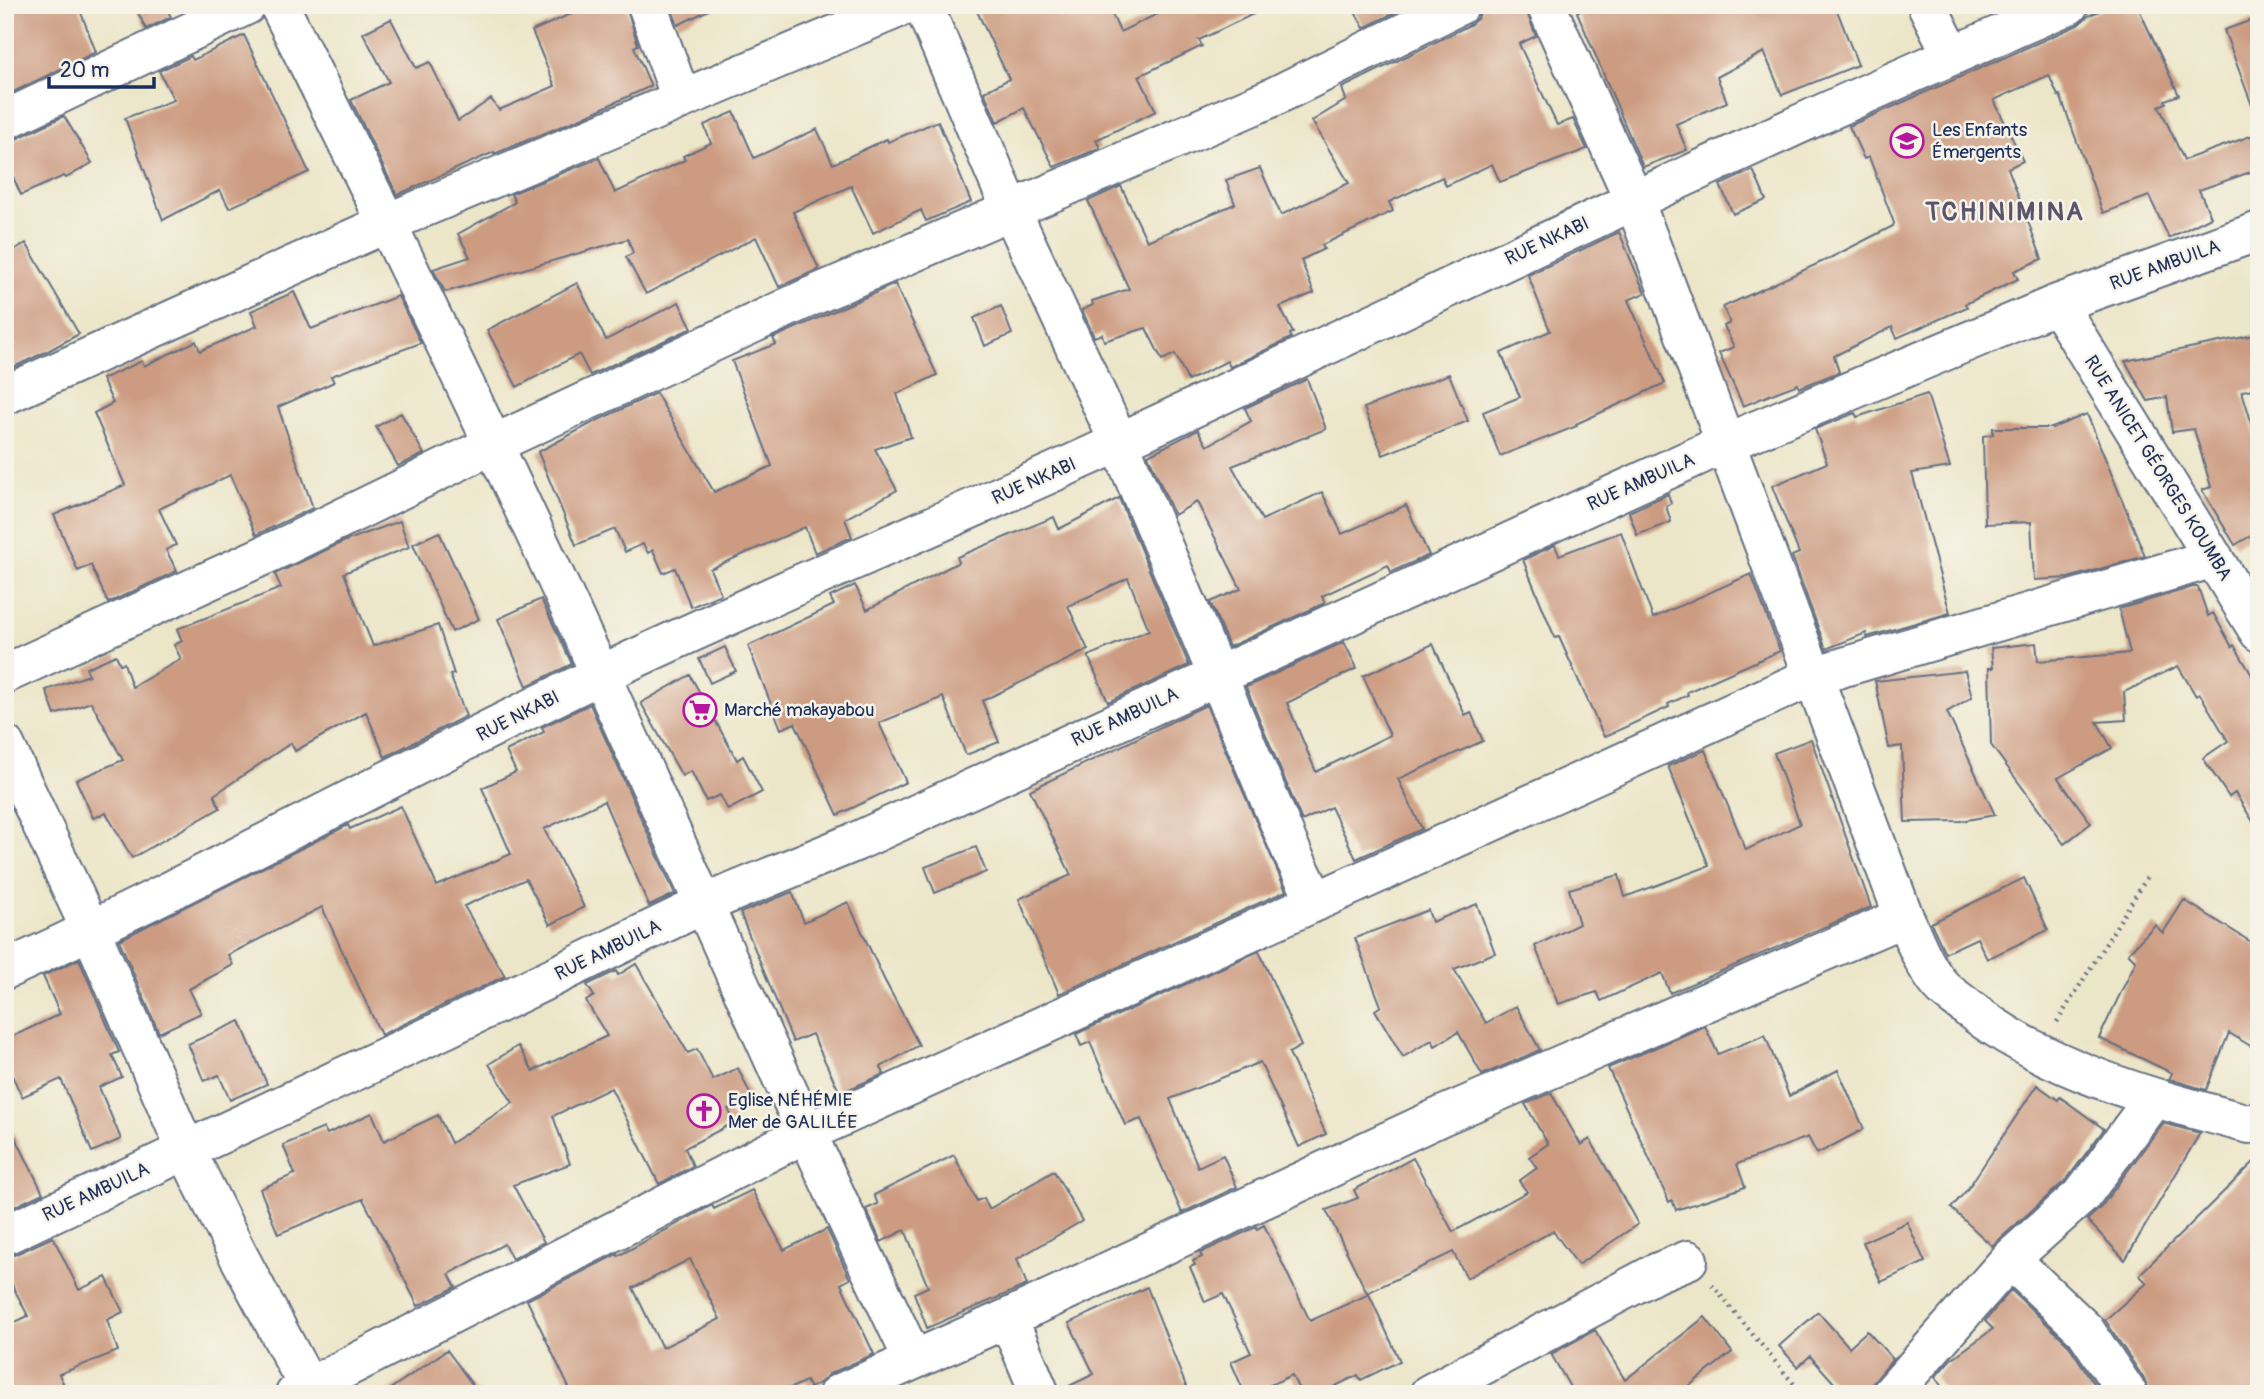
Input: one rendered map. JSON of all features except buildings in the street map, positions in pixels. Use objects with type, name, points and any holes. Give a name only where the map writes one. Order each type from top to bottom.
[{"type":"street","points":[[5,120],[247,5]]},
{"type":"street","points":[[279,5],[494,444],[806,1133],[913,1359]]},
{"type":"street","points":[[647,5],[681,97]]},
{"type":"street","points":[[5,395],[387,223],[681,97],[906,5]]},
{"type":"street","points":[[923,5],[1011,210],[1119,442],[1293,855],[1316,902]]},
{"type":"street","points":[[5,674],[289,544],[494,444],[810,297],[1273,97],[1460,5]]},
{"type":"street","points":[[1546,5],[1634,200],[1904,917],[1941,987],[1983,1019],[2038,1053],[2154,1098],[2249,1124],[2259,1122]]},
{"type":"street","points":[[1927,5],[1952,55]]},
{"type":"street","name":"RUE NKABI","points":[[5,970],[92,930],[600,675],[1119,442],[1634,200],[1952,55],[2069,5]]},
{"type":"street","name":"RUE AMBUILA","points":[[5,1235],[704,904],[855,842],[1726,443],[2057,304],[2259,231]]},
{"type":"street","name":"RUE ANICET GÉORGES KOUMBA","points":[[2057,304],[2259,632]]},
{"type":"street","points":[[5,745],[92,930],[186,1150],[306,1392],[806,1133],[1813,676],[2214,558]]},
{"type":"street","points":[[838,1394],[1444,1115],[1904,917]]},
{"type":"street","points":[[1891,1394],[2010,1259],[2083,1194],[2154,1098]]},
{"type":"street","points":[[2010,1259],[2085,1330],[2128,1394]]},
{"type":"street","points":[[1429,1394],[1656,1273],[1682,1260],[1688,1260]]},
{"type":"street","points":[[1008,1318],[1040,1394]]},
{"type":"path","points":[[2038,1053],[2149,874]]},
{"type":"path","points":[[1688,1260],[1693,1262],[1802,1394]]},
{"type":"place","name":"Les Enfants Émergents","points":[[1907,141]]},
{"type":"place","name":"Marché makayabou","points":[[700,710]]},
{"type":"place","name":"Eglise NÉHÉMIE Mer de GALILÉE","points":[[704,1111]]},
{"type":"district","name":"TCHINIMINA","points":[[2005,212]]}]
